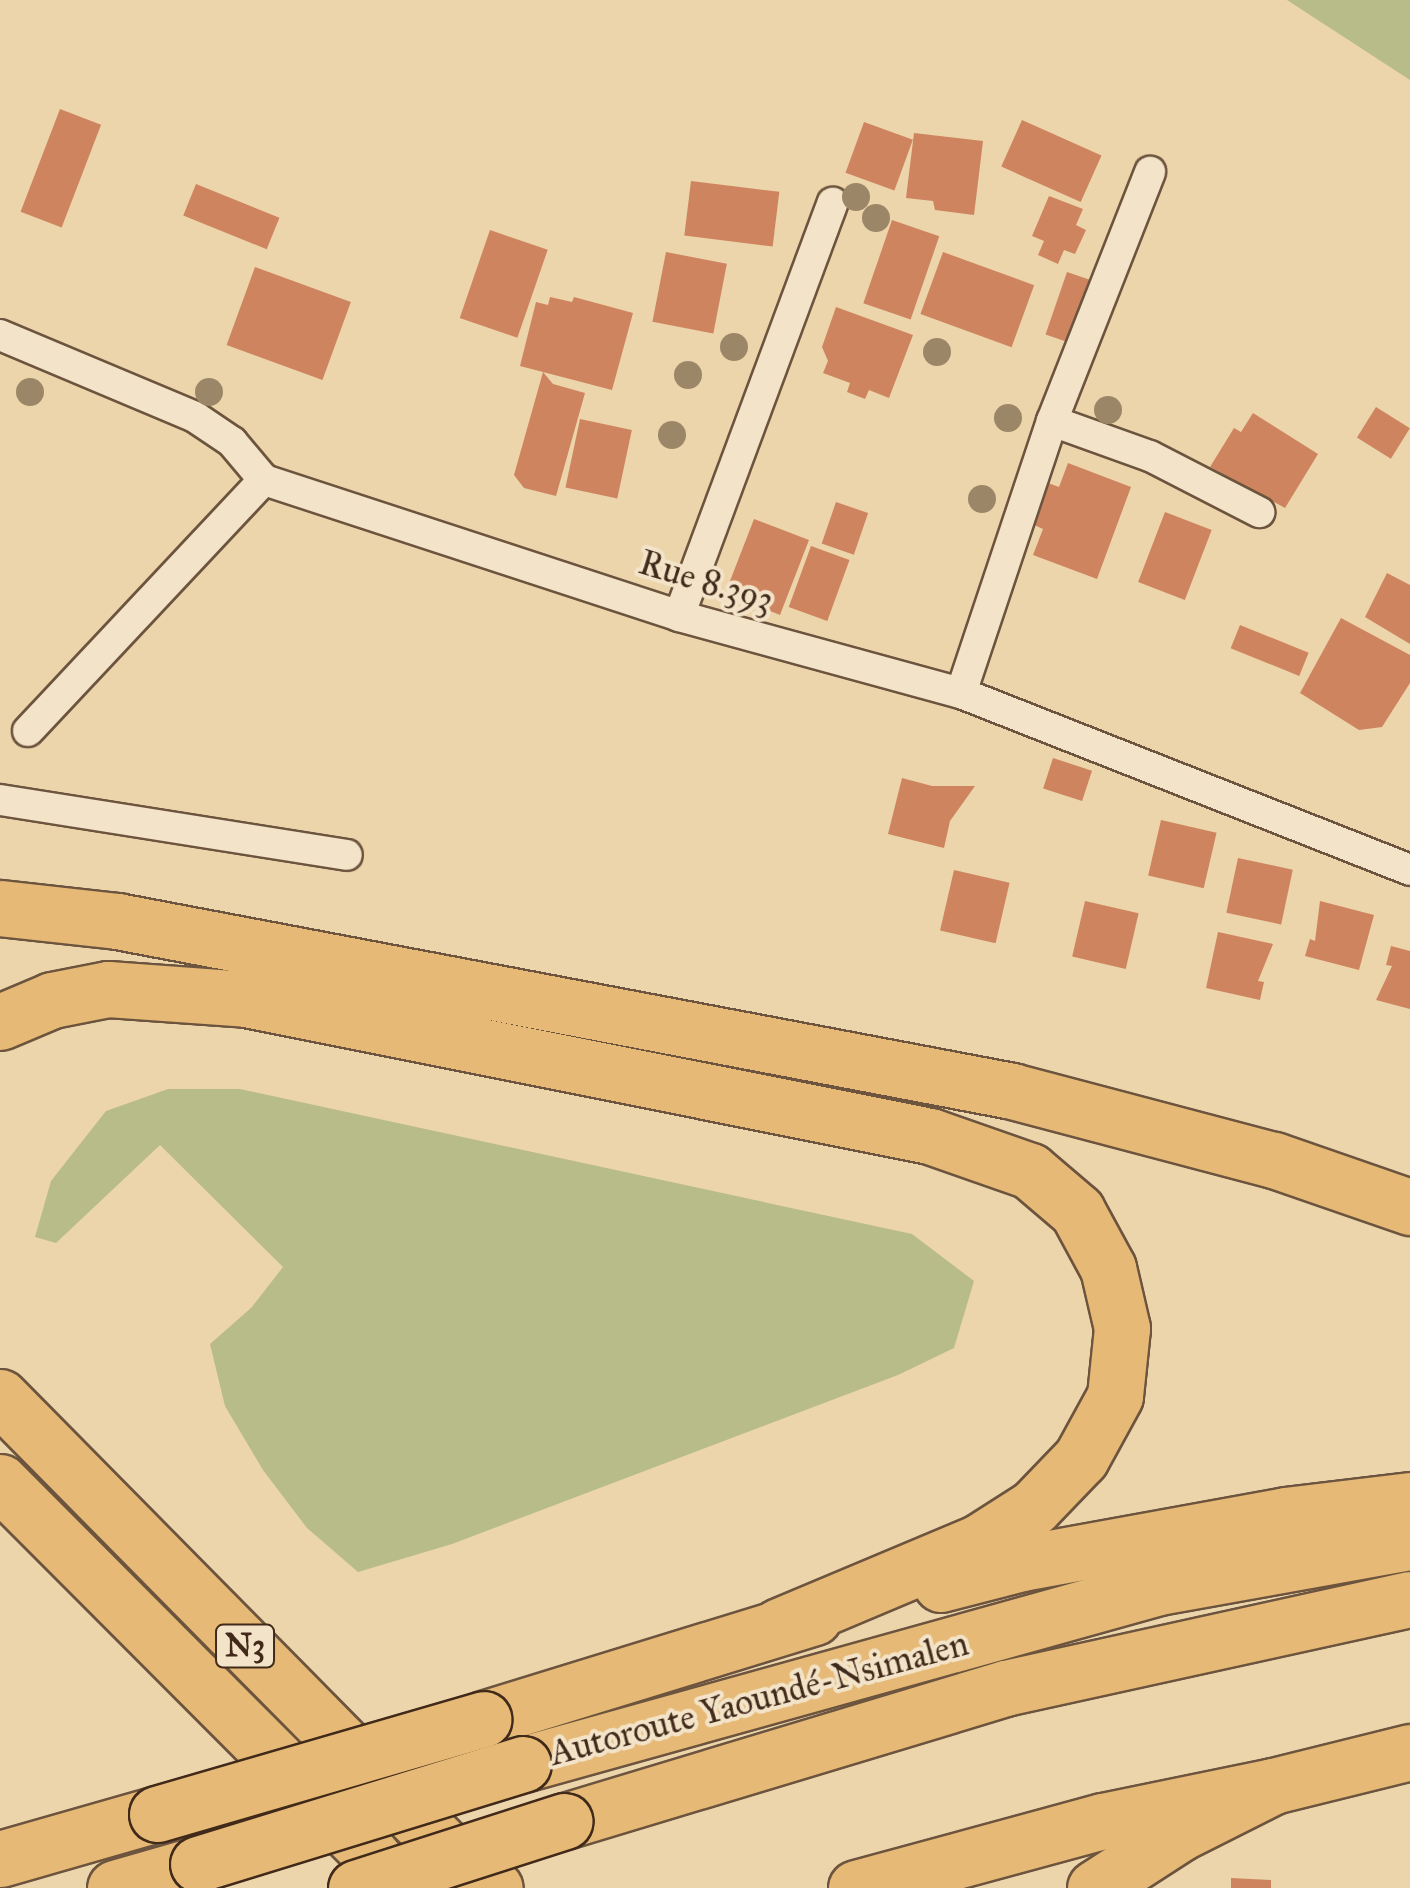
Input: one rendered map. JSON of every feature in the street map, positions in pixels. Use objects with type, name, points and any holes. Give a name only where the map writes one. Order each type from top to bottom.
[{"type":"highway","points":[[0,908],[117,921],[1012,1091],[1274,1160],[1410,1207]]},
{"type":"highway","points":[[0,1022],[52,1000],[108,989],[246,999],[930,1136],[1030,1171],[1078,1211],[1108,1268],[1122,1328],[1115,1396],[1081,1458],[1034,1506],[979,1542],[779,1626]]},
{"type":"highway","points":[[0,1368],[38,1437]]},
{"type":"highway","name":"N3","points":[[0,1397],[467,1870],[495,1888]]},
{"type":"highway","name":"N3","points":[[0,1482],[366,1849],[399,1888]]},
{"type":"highway","points":[[0,1858],[483,1719],[779,1626],[1022,1563],[1286,1515],[1410,1500]]},
{"type":"highway","name":"Autoroute Yaoundé-Nsimalen","points":[[115,1888],[523,1764],[1159,1587],[1410,1542]]},
{"type":"highway","name":"Autoroute Yaoundé-Nsimalen","points":[[356,1888],[565,1820],[1006,1688],[1410,1599]]},
{"type":"highway","points":[[856,1888],[1102,1821],[1273,1786],[1410,1752]]},
{"type":"highway","points":[[1094,1888],[1180,1833],[1273,1786]]},
{"type":"street","points":[[961,694],[1052,421],[1150,172]]},
{"type":"street","points":[[680,616],[832,203]]},
{"type":"street","points":[[0,334],[195,417],[232,442],[264,480],[28,731]]},
{"type":"street","points":[[1052,421],[1150,456],[1260,512]]},
{"type":"street","name":"Rue 8.393","points":[[264,480],[680,616],[961,694],[1410,870]]},
{"type":"street","points":[[0,800],[347,855]]},
{"type":"green space","points":[[1287,0],[1410,0],[1410,80]]},
{"type":"green space","points":[[168,1089],[240,1089],[912,1234],[974,1281],[954,1348],[898,1375],[452,1544],[358,1572],[307,1528],[263,1470],[225,1406],[210,1344],[251,1308],[283,1267],[160,1145],[56,1243],[35,1237],[51,1181],[106,1111]]},
{"type":"building","points":[[60,109],[101,125],[62,227],[21,212]]},
{"type":"building","points":[[1022,120],[1101,155],[1081,202],[1001,167]]},
{"type":"building","points":[[864,122],[913,140],[894,191],[846,173]]},
{"type":"building","points":[[914,133],[983,141],[974,215],[935,210],[933,201],[906,198]]},
{"type":"building","points":[[691,181],[779,192],[773,246],[684,236]]},
{"type":"building","points":[[196,184],[279,218],[267,249],[183,216]]},
{"type":"building","points":[[1049,196],[1083,209],[1076,225],[1086,230],[1075,254],[1064,250],[1058,264],[1038,255],[1044,241],[1032,236]]},
{"type":"building","points":[[892,220],[939,236],[911,319],[863,303]]},
{"type":"building","points":[[490,230],[548,250],[517,338],[460,318]]},
{"type":"building","points":[[666,252],[727,264],[713,334],[652,322]]},
{"type":"building","points":[[943,252],[1034,285],[1012,347],[920,314]]},
{"type":"building","points":[[255,267],[351,302],[322,380],[227,345]]},
{"type":"building","points":[[1067,272],[1090,280],[1068,342],[1046,334]]},
{"type":"building","points":[[550,297],[572,302],[574,297],[633,313],[612,390],[520,366],[536,302],[548,305]]},
{"type":"building","points":[[836,307],[913,335],[889,398],[869,390],[865,399],[847,392],[850,383],[823,373],[828,361],[822,347]]},
{"type":"building","points":[[543,372],[553,384],[585,393],[556,496],[524,488],[514,475]]},
{"type":"building","points":[[1376,407],[1410,428],[1391,459],[1357,438]]},
{"type":"building","points":[[1253,413],[1318,454],[1285,508],[1210,467],[1234,428],[1241,432]]},
{"type":"building","points":[[580,419],[632,430],[617,498],[565,487]]},
{"type":"building","points":[[1068,463],[1131,487],[1097,579],[1033,555],[1043,529],[1032,524],[1048,483],[1059,487]]},
{"type":"building","points":[[836,502],[868,513],[854,555],[822,544]]},
{"type":"building","points":[[1165,512],[1212,530],[1185,600],[1138,582]]},
{"type":"building","points":[[754,519],[809,540],[780,615],[733,596],[737,584],[730,581]]},
{"type":"building","points":[[811,546],[850,560],[827,621],[789,607]]},
{"type":"building","points":[[1387,573],[1410,585],[1410,644],[1365,617]]},
{"type":"building","points":[[1341,618],[1410,655],[1410,683],[1382,727],[1359,730],[1300,693]]},
{"type":"building","points":[[1240,625],[1309,653],[1299,676],[1231,648]]},
{"type":"building","points":[[1053,758],[1092,771],[1082,801],[1043,788]]},
{"type":"building","points":[[902,778],[932,786],[975,786],[950,821],[944,848],[888,834]]},
{"type":"building","points":[[1161,820],[1217,833],[1204,888],[1148,876]]},
{"type":"building","points":[[1238,858],[1293,870],[1281,924],[1226,913]]},
{"type":"building","points":[[954,870],[1010,883],[996,943],[940,930]]},
{"type":"building","points":[[1085,901],[1139,913],[1126,969],[1072,957]]},
{"type":"building","points":[[1320,901],[1374,915],[1359,970],[1305,956],[1310,939],[1315,941]]},
{"type":"building","points":[[1218,932],[1273,944],[1258,981],[1264,982],[1260,1000],[1206,988]]},
{"type":"building","points":[[1391,946],[1410,951],[1410,1009],[1376,1000],[1392,966],[1386,965]]},
{"type":"building","points":[[1231,1878],[1271,1880],[1271,1888],[1231,1888]]}]
